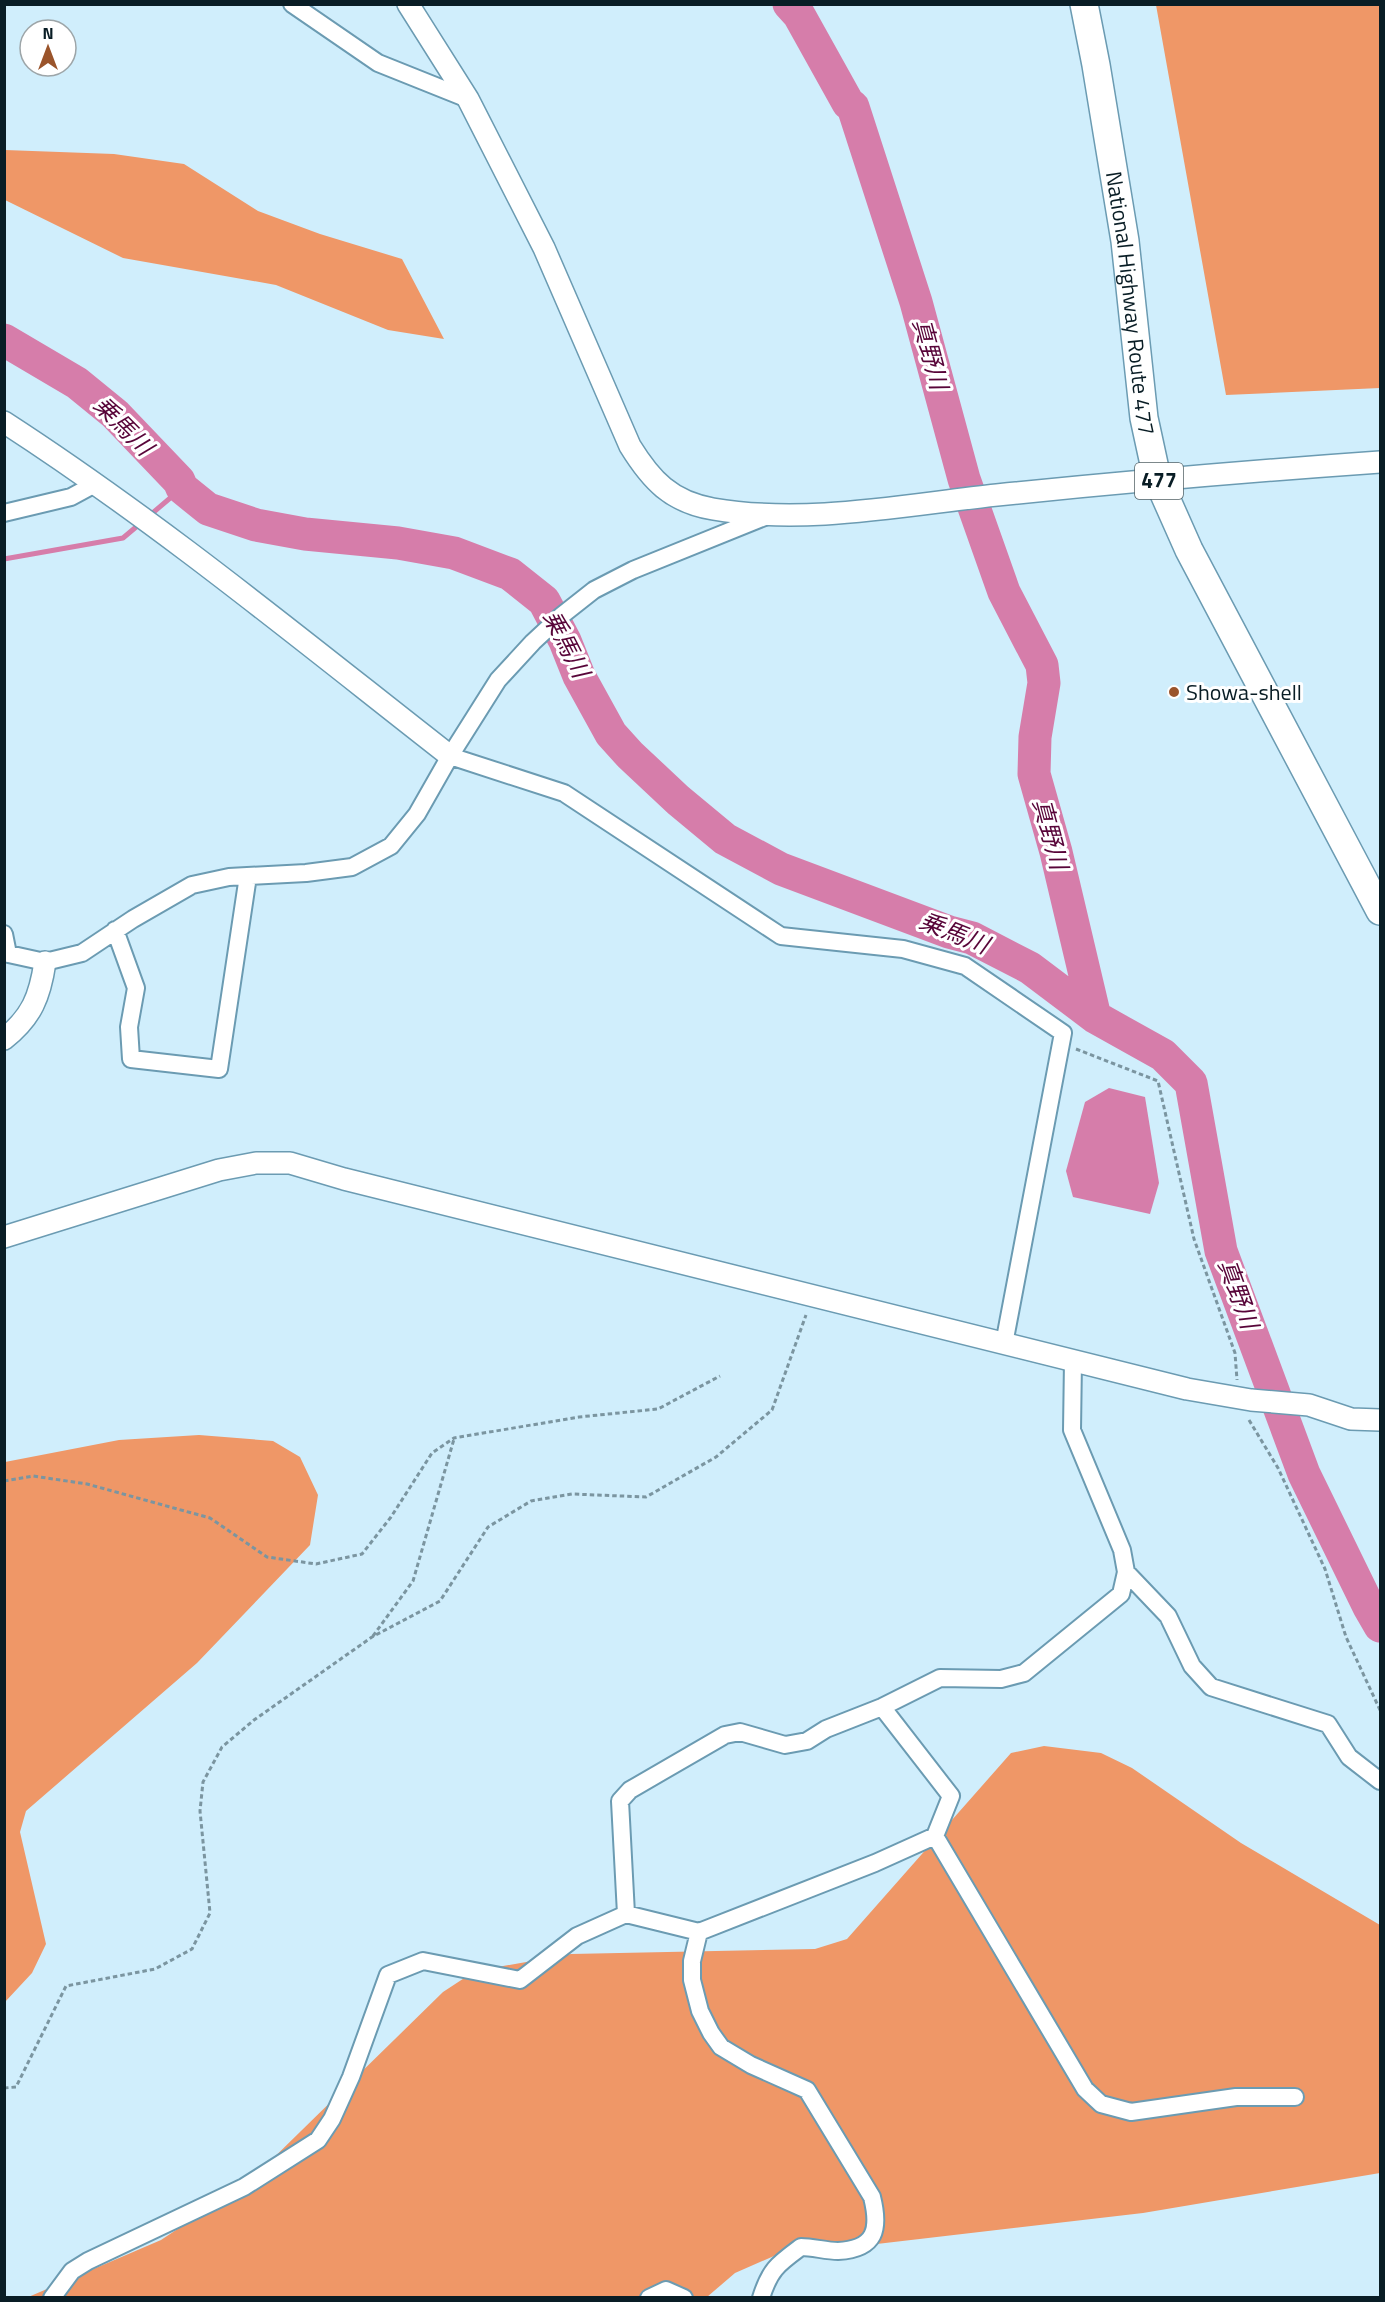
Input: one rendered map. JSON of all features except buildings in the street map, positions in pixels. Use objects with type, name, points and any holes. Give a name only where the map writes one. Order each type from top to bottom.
[{"type":"highway","name":"National Highway Route 477","points":[[1084,4],[1125,241],[1144,418],[1157,478],[1189,550],[1380,911]]},
{"type":"street","points":[[292,4],[378,63],[468,99]]},
{"type":"street","points":[[408,4],[468,99],[544,248],[630,446],[645,470],[670,495],[711,509],[770,514],[828,514],[1157,478],[1380,462]]},
{"type":"street","points":[[4,422],[59,458],[204,564],[450,756],[564,793],[781,936],[903,950],[965,966],[1063,1033],[1005,1344]]},
{"type":"street","points":[[4,513],[71,497],[95,484]]},
{"type":"street","points":[[4,934],[6,954],[45,962],[82,953],[115,930],[192,885],[229,878],[306,873],[352,867],[391,846],[417,814],[498,680],[533,642],[594,590],[633,570],[770,514]]},
{"type":"street","points":[[115,930],[136,987],[129,1027],[131,1059],[219,1069],[248,876]]},
{"type":"street","points":[[4,1039],[22,1025],[34,1004],[41,988],[45,962]]},
{"type":"street","points":[[4,1238],[219,1170],[256,1163],[290,1163],[344,1179],[1187,1389],[1245,1399],[1308,1405],[1350,1419],[1380,1420]]},
{"type":"street","points":[[626,1914],[620,1801],[630,1790],[725,1735],[740,1732],[776,1744],[807,1741],[826,1729],[882,1707],[940,1677],[1001,1679],[1024,1673],[1121,1594],[1126,1572],[1122,1550],[1072,1430],[1073,1361]]},
{"type":"street","points":[[1126,1572],[1168,1616],[1192,1666],[1211,1687],[1328,1724],[1350,1757],[1380,1781]]},
{"type":"street","points":[[52,2298],[72,2271],[88,2261],[244,2187],[318,2140],[332,2119],[351,2077],[388,1975],[423,1961],[441,1962],[520,1980],[577,1936],[626,1914],[699,1932],[875,1863],[935,1836],[951,1796],[882,1707]]},
{"type":"street","points":[[935,1836],[1085,2089],[1101,2104],[1131,2112],[1236,2097],[1295,2097]]},
{"type":"street","points":[[699,1932],[692,1961],[692,1980],[700,2012],[711,2033],[722,2047],[751,2065],[807,2090],[872,2197],[876,2214],[876,2232],[864,2246],[837,2251],[801,2247],[779,2263],[767,2277],[761,2298]]},
{"type":"street","points":[[649,2298],[666,2290],[684,2298]]},
{"type":"path","points":[[1061,1043],[1158,1081],[1194,1239],[1235,1353],[1245,1399],[1256,1433],[1278,1468],[1325,1569],[1346,1637],[1380,1710]]},
{"type":"path","points":[[4,2088],[16,2087],[66,1986],[155,1969],[192,1949],[210,1913],[200,1811],[203,1782],[222,1747],[254,1720],[372,1637],[441,1601],[488,1527],[531,1501],[572,1494],[646,1497],[716,1457],[772,1410],[813,1296]]},
{"type":"path","points":[[4,1481],[33,1476],[87,1484],[210,1518],[267,1557],[316,1564],[362,1554],[391,1517],[432,1453],[454,1438],[579,1417],[658,1409],[720,1376]]},
{"type":"path","points":[[372,1637],[413,1581],[454,1438]]},
{"type":"shaded area","points":[[1156,5],[1380,5],[1380,388],[1226,395]]},
{"type":"shaded area","points":[[5,150],[114,154],[184,164],[258,211],[320,234],[402,259],[444,339],[388,330],[276,285],[123,258],[5,200]]},
{"type":"shaded area","points":[[1109,1088],[1145,1097],[1159,1183],[1150,1214],[1073,1197],[1066,1171],[1085,1102]]},
{"type":"shaded area","points":[[199,1435],[273,1441],[300,1457],[318,1495],[310,1545],[197,1663],[26,1811],[20,1832],[46,1944],[32,1973],[5,2002],[5,1462],[119,1440]]},
{"type":"shaded area","points":[[1044,1746],[1101,1753],[1132,1768],[1241,1843],[1380,1925],[1380,2173],[1143,2213],[774,2256],[735,2273],[707,2297],[26,2298],[161,2240],[250,2181],[443,1992],[475,1971],[571,1954],[815,1949],[847,1939],[1011,1753]]},
{"type":"waterway","name":"真野川","points":[[789,4],[799,15],[848,103],[853,107],[916,302],[964,479],[1004,592],[1042,665],[1044,683],[1035,737],[1034,774],[1056,852],[1095,1017]]},
{"type":"waterway","name":"乗馬川","points":[[4,340],[77,383],[115,414],[179,481],[182,488],[208,509],[256,525],[305,534],[398,543],[454,553],[510,574],[544,601],[565,641],[579,676],[611,734],[678,800],[725,839],[781,869],[949,932],[972,938],[1030,968],[1095,1017],[1163,1055],[1191,1083],[1221,1251],[1304,1474],[1380,1626]]},
{"type":"waterway","points":[[149,516],[182,488]]},
{"type":"waterway","points":[[4,559],[123,538],[142,522]]},
{"type":"place","name":"Showa-shell","points":[[1174,692]]}]
